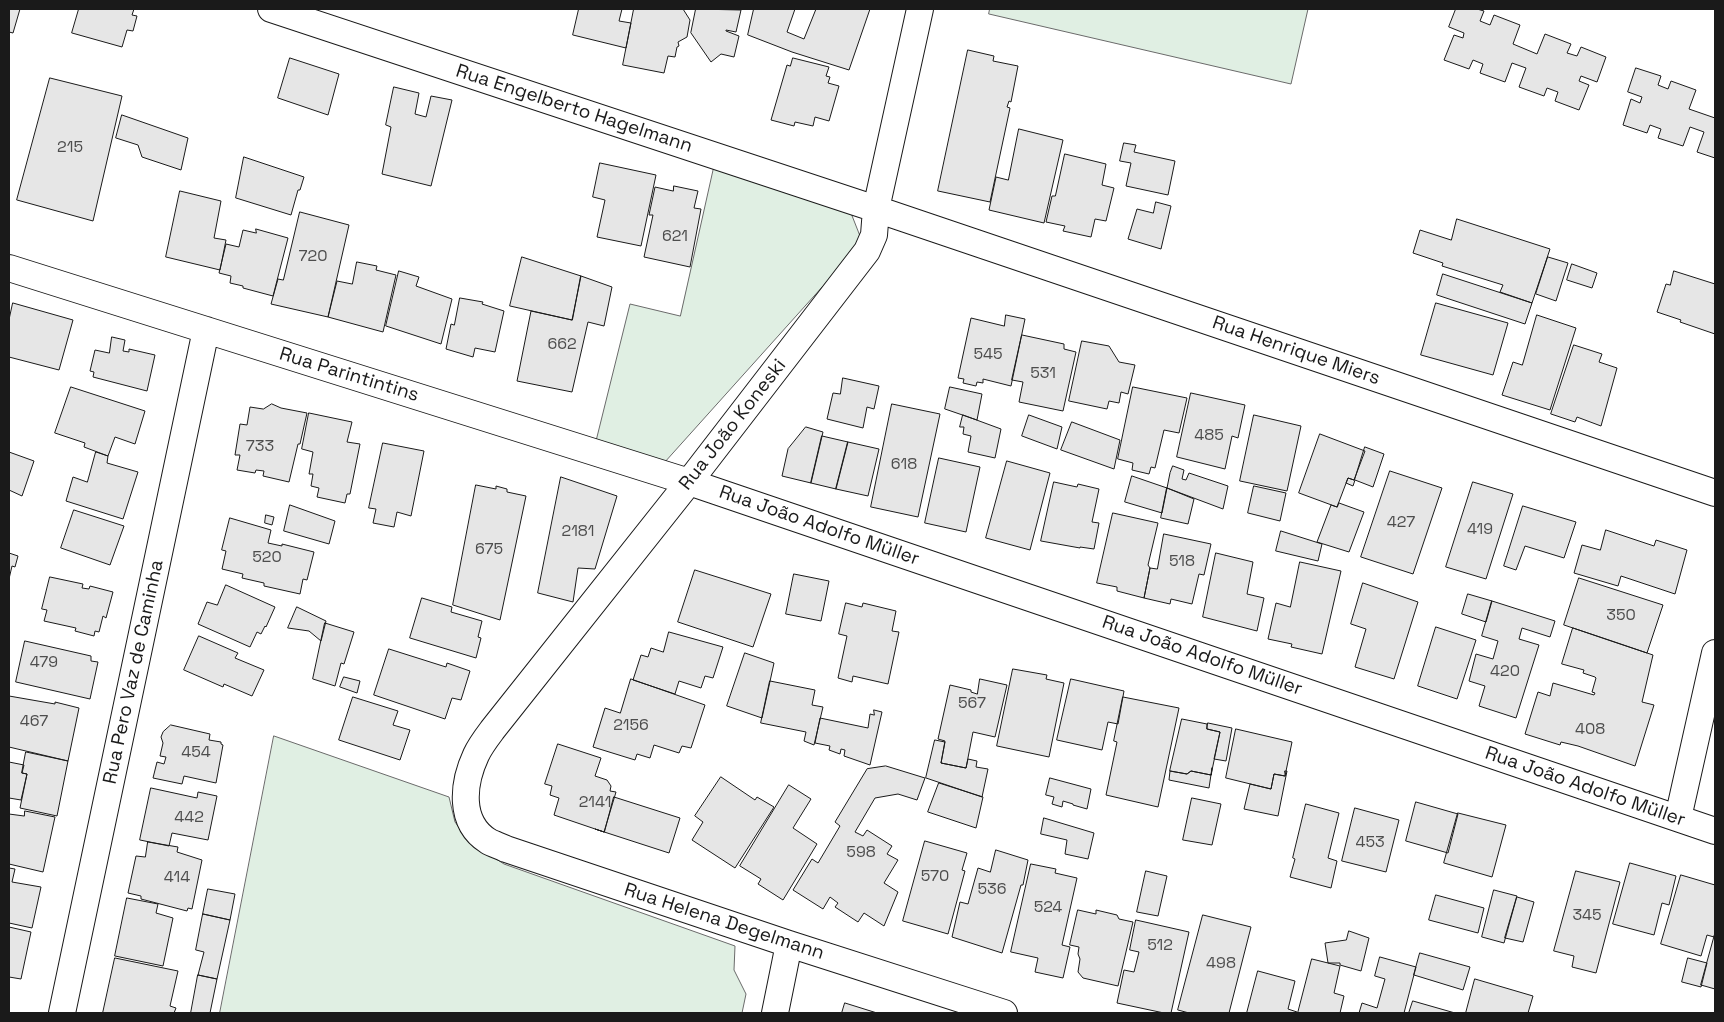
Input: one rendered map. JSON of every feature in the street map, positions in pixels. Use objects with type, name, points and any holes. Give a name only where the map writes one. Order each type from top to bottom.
[{"type":"street","name":"Rua Engelberto Hagelmann","points":[[271,9],[876,209]]},
{"type":"street","name":"Rua João Koneski","points":[[465,803],[467,778],[476,754],[493,729],[689,482],[867,251],[874,235],[876,209],[920,9]]},
{"type":"street","name":"Rua Henrique Miers","points":[[876,209],[1715,493]]},
{"type":"street","name":"Rua Parintintins","points":[[9,268],[689,482]]},
{"type":"street","name":"Rua Pero Vaz de Caminha","points":[[62,1013],[206,330]]},
{"type":"street","name":"Rua João Adolfo Müller","points":[[689,482],[1715,831]]},
{"type":"street","points":[[1678,818],[1715,653]]},
{"type":"street","name":"Rua Helena Degelmann","points":[[465,803],[468,817],[476,831],[488,840],[506,849],[789,944],[1004,1013]]},
{"type":"street","points":[[775,1013],[789,944]]},
{"type":"green space","points":[[990,9],[1308,9],[1291,84],[989,14]]},
{"type":"green space","points":[[715,163],[849,208],[860,236],[850,256],[664,463],[596,441],[630,304],[680,316]]},
{"type":"green space","points":[[274,736],[449,797],[455,822],[470,842],[504,864],[735,946],[734,970],[746,994],[742,1013],[220,1013]]},
{"type":"building","points":[[9,9],[20,9],[13,33],[9,32]]},
{"type":"building","points":[[79,9],[134,9],[132,15],[137,16],[133,31],[127,30],[122,47],[72,33]]},
{"type":"building","points":[[579,9],[622,9],[619,21],[631,23],[626,48],[573,35]]},
{"type":"building","points":[[634,9],[683,9],[690,20],[687,37],[678,42],[679,46],[677,47],[675,57],[668,56],[664,73],[623,65]]},
{"type":"building","points":[[696,9],[741,10],[736,32],[726,30],[739,36],[734,57],[721,54],[711,62],[691,33]]},
{"type":"building","points":[[754,9],[795,9],[787,32],[804,39],[816,9],[870,9],[849,70],[792,52],[748,35]]},
{"type":"building","points":[[1456,9],[1484,11],[1480,21],[1490,25],[1494,15],[1520,25],[1513,44],[1537,54],[1545,34],[1571,44],[1567,53],[1577,56],[1581,47],[1606,57],[1597,82],[1581,76],[1579,81],[1589,85],[1579,110],[1555,101],[1558,92],[1547,88],[1544,96],[1519,87],[1526,68],[1512,63],[1505,82],[1480,73],[1483,64],[1473,60],[1469,69],[1444,60],[1454,35],[1463,38],[1464,33],[1449,27]]},
{"type":"building","points":[[968,50],[994,56],[993,61],[1018,66],[1011,102],[1009,101],[1007,107],[1010,108],[990,202],[938,191]]},
{"type":"building","points":[[290,58],[339,74],[328,115],[278,98]]},
{"type":"building","points":[[793,58],[829,67],[826,76],[830,77],[828,83],[839,86],[829,121],[815,117],[813,126],[795,122],[794,126],[771,120],[787,65],[790,66]]},
{"type":"building","points":[[1636,68],[1661,76],[1658,85],[1668,89],[1671,81],[1696,90],[1689,109],[1715,118],[1715,158],[1697,152],[1704,132],[1690,127],[1683,146],[1658,138],[1661,129],[1650,125],[1647,133],[1623,125],[1631,99],[1640,103],[1642,97],[1628,92]]},
{"type":"building","points":[[50,78],[122,96],[93,221],[17,200]]},
{"type":"building","points":[[394,87],[419,93],[415,114],[426,117],[431,96],[452,100],[431,186],[382,174],[391,127],[386,125]]},
{"type":"building","points":[[122,115],[188,138],[181,170],[142,157],[138,145],[116,138]]},
{"type":"building","points":[[1019,129],[1063,140],[1044,223],[989,210],[996,177],[1008,180]]},
{"type":"building","points":[[1124,143],[1136,145],[1134,152],[1175,161],[1168,195],[1126,186],[1131,163],[1120,161]]},
{"type":"building","points":[[1065,154],[1106,164],[1102,185],[1114,188],[1106,221],[1095,219],[1091,237],[1063,231],[1065,226],[1046,222],[1052,196],[1055,196]]},
{"type":"building","points":[[244,157],[304,177],[291,215],[236,198]]},
{"type":"building","points":[[600,163],[656,175],[641,246],[597,237],[605,200],[593,197]]},
{"type":"building","points":[[674,186],[698,191],[694,208],[701,209],[690,267],[644,257],[653,215],[649,215],[655,187],[673,191]]},
{"type":"building","points":[[180,191],[221,201],[214,238],[226,240],[220,270],[166,257]]},
{"type":"building","points":[[1156,202],[1171,206],[1161,249],[1128,239],[1137,209],[1153,213]]},
{"type":"building","points":[[300,212],[349,225],[328,317],[271,304],[278,279],[283,280]]},
{"type":"building","points":[[1457,219],[1550,249],[1532,303],[1500,292],[1503,285],[1442,266],[1443,263],[1413,253],[1420,230],[1451,240]]},
{"type":"building","points":[[256,229],[288,238],[273,296],[230,283],[231,276],[219,273],[226,244],[239,247],[243,230],[256,233]]},
{"type":"building","points":[[522,257],[581,276],[572,320],[510,306]]},
{"type":"building","points":[[1548,257],[1568,263],[1556,301],[1536,294]]},
{"type":"building","points":[[357,262],[377,266],[376,270],[396,275],[383,332],[328,317],[337,281],[352,284]]},
{"type":"building","points":[[1572,264],[1597,273],[1592,288],[1567,280]]},
{"type":"building","points":[[399,271],[419,277],[416,286],[452,299],[441,344],[386,326]]},
{"type":"building","points":[[1674,271],[1715,284],[1715,334],[1657,312],[1666,284],[1670,285]]},
{"type":"building","points":[[1443,274],[1532,303],[1525,324],[1437,295]]},
{"type":"building","points":[[581,276],[612,287],[604,326],[588,322],[572,392],[517,381],[531,311],[572,320]]},
{"type":"building","points":[[460,298],[483,302],[482,304],[504,311],[495,352],[475,348],[473,357],[446,349],[451,324],[454,325]]},
{"type":"building","points":[[13,303],[73,320],[59,370],[9,357],[9,320]]},
{"type":"building","points":[[1436,303],[1508,323],[1493,375],[1421,355]]},
{"type":"building","points":[[1006,315],[1025,319],[1011,386],[983,379],[983,383],[977,382],[976,386],[963,383],[964,379],[958,378],[971,318],[1004,326]]},
{"type":"building","points":[[1537,315],[1576,328],[1550,410],[1502,395],[1513,362],[1522,365]]},
{"type":"building","points":[[1022,335],[1064,344],[1064,349],[1076,352],[1063,411],[1019,402],[1023,382],[1012,380]]},
{"type":"building","points":[[112,337],[125,340],[123,351],[129,352],[129,349],[155,355],[147,391],[93,377],[94,372],[90,371],[95,350],[109,353]]},
{"type":"building","points":[[1082,341],[1109,346],[1119,362],[1135,365],[1128,394],[1121,392],[1119,403],[1109,401],[1107,409],[1069,401]]},
{"type":"building","points":[[1574,345],[1602,354],[1599,362],[1617,368],[1601,426],[1577,417],[1575,422],[1551,414]]},
{"type":"building","points":[[843,378],[879,386],[874,409],[867,407],[863,428],[827,419],[833,393],[840,394]]},
{"type":"building","points":[[71,387],[145,411],[135,444],[115,437],[108,456],[84,447],[85,443],[55,433]]},
{"type":"building","points":[[950,387],[982,394],[977,420],[945,409]]},
{"type":"building","points":[[1133,387],[1187,398],[1179,433],[1164,430],[1155,468],[1151,467],[1149,474],[1132,470],[1133,463],[1118,459]]},
{"type":"building","points":[[1191,393],[1245,405],[1238,438],[1232,436],[1225,469],[1177,457]]},
{"type":"building","points":[[272,404],[281,408],[307,413],[289,482],[263,476],[264,471],[256,470],[255,473],[237,470],[240,455],[235,455],[240,424],[247,425],[250,407],[263,409]]},
{"type":"building","points":[[892,404],[940,414],[918,517],[871,507]]},
{"type":"building","points":[[309,413],[352,422],[347,442],[360,444],[350,494],[347,494],[345,503],[317,497],[319,488],[311,486],[313,474],[309,474],[313,452],[302,449]]},
{"type":"building","points":[[963,415],[1001,429],[995,458],[968,452],[971,436],[963,434],[964,427],[960,427]]},
{"type":"building","points":[[1029,415],[1062,427],[1057,449],[1022,436]]},
{"type":"building","points":[[1254,415],[1301,426],[1287,491],[1240,481]]},
{"type":"building","points":[[1072,422],[1120,440],[1114,469],[1061,450]]},
{"type":"building","points":[[806,427],[823,432],[811,483],[782,476],[788,449]]},
{"type":"building","points":[[1320,434],[1365,451],[1354,480],[1348,478],[1337,507],[1299,493]]},
{"type":"building","points":[[822,436],[848,442],[836,489],[811,483]]},
{"type":"building","points":[[848,442],[879,449],[868,496],[836,489]]},
{"type":"building","points":[[383,443],[424,451],[411,516],[397,512],[394,527],[373,523],[376,509],[369,508]]},
{"type":"building","points":[[1365,447],[1384,454],[1373,487],[1355,480],[1353,486],[1346,483],[1348,478],[1354,480]]},
{"type":"building","points":[[9,452],[34,461],[22,496],[9,490]]},
{"type":"building","points":[[96,452],[108,456],[107,463],[138,472],[123,519],[66,501],[73,477],[87,482]]},
{"type":"building","points":[[939,458],[980,467],[966,532],[925,523]]},
{"type":"building","points":[[1007,461],[1050,473],[1030,550],[986,538]]},
{"type":"building","points":[[1173,466],[1184,470],[1182,479],[1186,480],[1189,473],[1228,486],[1223,509],[1167,488]]},
{"type":"building","points":[[1390,471],[1442,488],[1413,574],[1361,557]]},
{"type":"building","points":[[1132,476],[1167,488],[1162,513],[1125,502]]},
{"type":"building","points":[[561,477],[617,496],[595,569],[578,568],[573,602],[538,593]]},
{"type":"building","points":[[1054,482],[1077,487],[1078,484],[1099,489],[1092,522],[1099,523],[1094,549],[1041,541]]},
{"type":"building","points":[[1473,482],[1513,494],[1486,579],[1446,567]]},
{"type":"building","points":[[476,485],[496,489],[496,486],[507,489],[507,492],[526,496],[500,620],[453,605]]},
{"type":"building","points":[[1254,486],[1286,493],[1280,521],[1248,513]]},
{"type":"building","points":[[1167,488],[1194,499],[1188,524],[1161,518]]},
{"type":"building","points":[[1339,503],[1364,512],[1349,552],[1317,542],[1331,505],[1337,507]]},
{"type":"building","points":[[290,505],[335,521],[329,544],[284,531]]},
{"type":"building","points":[[1523,506],[1576,522],[1564,558],[1525,546],[1516,570],[1504,566]]},
{"type":"building","points":[[74,510],[124,526],[110,565],[61,548]]},
{"type":"building","points":[[1113,513],[1158,523],[1148,565],[1150,568],[1144,598],[1117,591],[1117,587],[1097,583]]},
{"type":"building","points":[[266,515],[274,517],[272,525],[265,523]]},
{"type":"building","points":[[230,518],[271,530],[268,543],[282,546],[282,544],[314,552],[307,580],[303,579],[300,594],[264,586],[264,583],[242,578],[243,574],[222,569],[226,551],[222,550]]},
{"type":"building","points":[[1606,530],[1654,546],[1656,540],[1687,550],[1675,594],[1621,576],[1618,586],[1574,573],[1582,545],[1600,550]]},
{"type":"building","points":[[1281,531],[1322,544],[1318,561],[1276,551]]},
{"type":"building","points":[[1164,534],[1211,544],[1204,575],[1199,574],[1192,604],[1171,599],[1170,604],[1144,598],[1150,568],[1157,569]]},
{"type":"building","points":[[9,553],[18,556],[15,567],[12,566],[9,579]]},
{"type":"building","points":[[1216,553],[1253,562],[1247,594],[1264,598],[1257,631],[1203,617]]},
{"type":"building","points":[[1300,562],[1341,571],[1322,654],[1291,647],[1292,644],[1268,639],[1276,603],[1290,607]]},
{"type":"building","points":[[695,570],[771,594],[753,647],[678,622]]},
{"type":"building","points":[[794,574],[829,581],[821,621],[786,614]]},
{"type":"building","points":[[50,577],[83,584],[82,588],[89,589],[90,586],[113,592],[106,618],[103,616],[99,632],[95,631],[94,636],[75,631],[76,628],[44,621],[47,610],[42,609]]},
{"type":"building","points":[[1579,578],[1663,605],[1647,653],[1564,625]]},
{"type":"building","points":[[1363,583],[1418,602],[1394,679],[1355,667],[1366,629],[1351,624]]},
{"type":"building","points":[[226,585],[275,607],[266,627],[261,634],[257,632],[250,647],[198,624],[207,602],[217,605]]},
{"type":"building","points":[[1468,594],[1492,601],[1486,622],[1462,614]]},
{"type":"building","points":[[422,598],[452,607],[451,612],[482,621],[478,637],[481,638],[476,658],[410,638]]},
{"type":"building","points":[[1492,601],[1555,621],[1550,637],[1522,628],[1519,639],[1539,645],[1516,718],[1479,706],[1485,686],[1469,681],[1476,654],[1493,659],[1498,641],[1482,636]]},
{"type":"building","points":[[846,603],[862,607],[863,603],[896,611],[892,631],[899,632],[888,684],[853,676],[852,682],[838,678],[847,636],[839,634]]},
{"type":"building","points":[[297,607],[326,621],[321,641],[309,631],[288,628]]},
{"type":"building","points":[[325,623],[354,632],[344,664],[341,663],[335,686],[313,679]]},
{"type":"building","points":[[1436,627],[1476,640],[1457,699],[1418,686]]},
{"type":"building","points":[[1573,628],[1653,655],[1642,702],[1654,705],[1635,766],[1578,746],[1561,742],[1560,745],[1525,734],[1538,692],[1550,696],[1553,683],[1594,695],[1595,693],[1592,692],[1595,677],[1583,673],[1584,670],[1562,664]]},
{"type":"building","points":[[669,632],[723,647],[713,678],[705,676],[701,688],[679,681],[675,694],[633,680],[641,655],[648,657],[651,648],[663,652]]},
{"type":"building","points":[[199,636],[238,653],[235,658],[264,670],[252,696],[224,684],[223,687],[184,670]]},
{"type":"building","points":[[25,641],[91,656],[91,661],[98,662],[90,699],[16,682]]},
{"type":"building","points":[[389,649],[446,667],[447,663],[470,671],[461,700],[452,698],[445,719],[374,695]]},
{"type":"building","points":[[745,653],[774,663],[762,718],[727,706]]},
{"type":"building","points":[[1013,669],[1047,675],[1046,679],[1064,683],[1049,757],[997,746]]},
{"type":"building","points":[[344,677],[360,681],[357,693],[340,687]]},
{"type":"building","points":[[631,679],[705,705],[691,748],[682,746],[679,753],[654,745],[650,758],[637,754],[635,760],[593,747],[605,708],[620,713]]},
{"type":"building","points":[[980,679],[1007,685],[995,737],[973,732],[966,768],[941,763],[945,741],[938,739],[950,685],[971,690],[971,692],[977,694]]},
{"type":"building","points":[[1071,679],[1124,691],[1118,724],[1108,722],[1102,750],[1057,740]]},
{"type":"building","points":[[770,681],[815,690],[812,705],[823,707],[814,745],[804,741],[806,732],[761,723]]},
{"type":"building","points":[[9,696],[55,704],[55,702],[79,708],[68,761],[9,747]]},
{"type":"building","points":[[353,697],[398,711],[393,725],[410,730],[400,760],[339,740]]},
{"type":"building","points":[[1123,697],[1179,708],[1158,807],[1106,795],[1117,742],[1114,741]]},
{"type":"building","points":[[874,710],[882,712],[870,765],[844,756],[845,750],[841,749],[840,754],[829,750],[830,746],[815,743],[820,718],[868,728],[870,714],[874,715]]},
{"type":"building","points":[[1182,719],[1207,724],[1207,729],[1220,732],[1211,775],[1191,771],[1187,774],[1170,771]]},
{"type":"building","points":[[1208,723],[1232,728],[1226,761],[1214,759],[1220,732],[1207,729]]},
{"type":"building","points":[[171,725],[210,734],[209,740],[221,742],[223,745],[216,783],[184,776],[182,784],[153,778],[157,762],[164,764],[166,757],[160,756],[163,743],[161,737],[163,732]]},
{"type":"building","points":[[1236,729],[1292,742],[1285,776],[1274,774],[1271,789],[1226,778]]},
{"type":"building","points":[[935,740],[945,742],[941,763],[966,768],[968,759],[977,761],[976,767],[988,769],[982,797],[926,778]]},
{"type":"building","points":[[558,744],[601,758],[595,776],[607,780],[611,786],[610,791],[616,792],[604,832],[554,815],[559,798],[550,795],[552,786],[545,784]]},
{"type":"building","points":[[26,752],[68,761],[57,816],[20,808],[27,774],[22,773]]},
{"type":"building","points":[[9,762],[24,765],[22,773],[27,774],[21,800],[9,798]]},
{"type":"building","points":[[886,766],[925,778],[917,800],[898,794],[875,798],[855,832],[863,836],[867,830],[892,846],[887,854],[898,860],[884,883],[898,892],[884,926],[864,913],[858,922],[835,907],[838,903],[830,897],[823,909],[793,890],[812,859],[818,863],[840,826],[835,822],[867,769]]},
{"type":"building","points":[[1170,771],[1187,774],[1191,771],[1211,775],[1209,788],[1169,780]]},
{"type":"building","points":[[1285,771],[1287,771],[1278,816],[1244,809],[1250,784],[1271,789],[1274,774],[1285,776]]},
{"type":"building","points":[[721,777],[755,800],[757,797],[774,807],[735,868],[692,840],[703,822],[695,816]]},
{"type":"building","points":[[1050,778],[1091,789],[1087,809],[1063,801],[1062,807],[1052,804],[1054,797],[1046,795]]},
{"type":"building","points":[[939,783],[983,797],[976,828],[928,812]]},
{"type":"building","points":[[789,785],[811,799],[793,828],[817,844],[783,900],[758,884],[761,879],[740,866]]},
{"type":"building","points":[[151,788],[197,798],[198,792],[217,796],[208,840],[172,833],[169,846],[140,840]]},
{"type":"building","points":[[614,797],[680,818],[669,853],[604,832]]},
{"type":"building","points":[[1192,798],[1221,804],[1212,845],[1183,840]]},
{"type":"building","points":[[1416,802],[1458,814],[1448,853],[1406,841]]},
{"type":"building","points":[[1306,804],[1339,813],[1328,858],[1337,861],[1331,888],[1290,877]]},
{"type":"building","points":[[1355,808],[1399,820],[1386,872],[1342,861]]},
{"type":"building","points":[[25,811],[55,817],[43,872],[9,864],[9,814],[24,816]]},
{"type":"building","points":[[1458,813],[1506,825],[1492,877],[1444,863]]},
{"type":"building","points":[[1044,818],[1094,833],[1088,859],[1065,854],[1067,840],[1041,834]]},
{"type":"building","points":[[925,841],[967,853],[962,870],[965,871],[948,934],[903,921]]},
{"type":"building","points":[[148,842],[178,847],[177,852],[202,860],[192,909],[188,908],[187,911],[141,899],[141,896],[128,893],[136,856],[145,857]]},
{"type":"building","points":[[996,850],[1028,860],[1023,885],[1021,885],[1002,953],[952,937],[960,902],[968,904],[978,868],[990,872]]},
{"type":"building","points":[[1630,863],[1676,876],[1669,905],[1662,903],[1654,935],[1613,924]]},
{"type":"building","points":[[1031,864],[1056,869],[1055,873],[1077,878],[1062,945],[1070,947],[1063,978],[1035,972],[1038,958],[1011,952]]},
{"type":"building","points":[[9,868],[15,869],[12,882],[41,887],[32,928],[9,923]]},
{"type":"building","points":[[1146,871],[1167,876],[1158,916],[1137,912]]},
{"type":"building","points":[[1576,871],[1620,882],[1596,973],[1572,967],[1574,956],[1554,951]]},
{"type":"building","points":[[1681,875],[1715,885],[1715,933],[1714,937],[1707,935],[1701,956],[1661,944]]},
{"type":"building","points":[[208,889],[235,894],[230,920],[203,914]]},
{"type":"building","points":[[1494,890],[1517,896],[1504,943],[1482,937]]},
{"type":"building","points":[[1436,895],[1484,908],[1478,933],[1429,920]]},
{"type":"building","points":[[1517,897],[1534,902],[1523,942],[1505,938]]},
{"type":"building","points":[[127,898],[158,904],[156,913],[173,918],[163,966],[115,956]]},
{"type":"building","points":[[1078,910],[1096,914],[1096,910],[1117,915],[1119,919],[1133,922],[1118,986],[1083,978],[1078,972],[1079,947],[1070,945]]},
{"type":"building","points":[[203,914],[230,920],[217,979],[198,975],[204,952],[196,950]]},
{"type":"building","points":[[1203,915],[1251,927],[1229,1013],[1189,1013],[1178,1010]]},
{"type":"building","points":[[1136,920],[1189,932],[1171,1013],[1117,1003],[1124,970],[1134,972],[1139,952],[1130,950]]},
{"type":"building","points":[[9,927],[31,932],[21,979],[9,977]]},
{"type":"building","points":[[1349,931],[1369,938],[1361,971],[1340,965],[1340,963],[1328,963],[1325,943],[1346,940]]},
{"type":"building","points":[[1715,933],[1715,989],[1701,985]]},
{"type":"building","points":[[1420,953],[1470,967],[1463,990],[1414,975]]},
{"type":"building","points":[[1380,957],[1416,967],[1404,1013],[1359,1013],[1362,1003],[1377,1008],[1385,979],[1375,976]]},
{"type":"building","points":[[115,958],[178,971],[170,1006],[176,1008],[174,1013],[103,1013]]},
{"type":"building","points":[[1688,958],[1707,963],[1701,987],[1682,982]]},
{"type":"building","points":[[1312,959],[1340,966],[1334,993],[1344,996],[1340,1013],[1298,1013]]},
{"type":"building","points":[[1258,971],[1295,981],[1288,1009],[1296,1013],[1247,1013]]},
{"type":"building","points":[[198,975],[217,979],[210,1013],[191,1013]]},
{"type":"building","points":[[1475,979],[1533,996],[1528,1013],[1466,1013]]},
{"type":"building","points":[[1413,1001],[1455,1013],[1409,1013]]},
{"type":"building","points":[[845,1003],[877,1013],[842,1013]]}]
